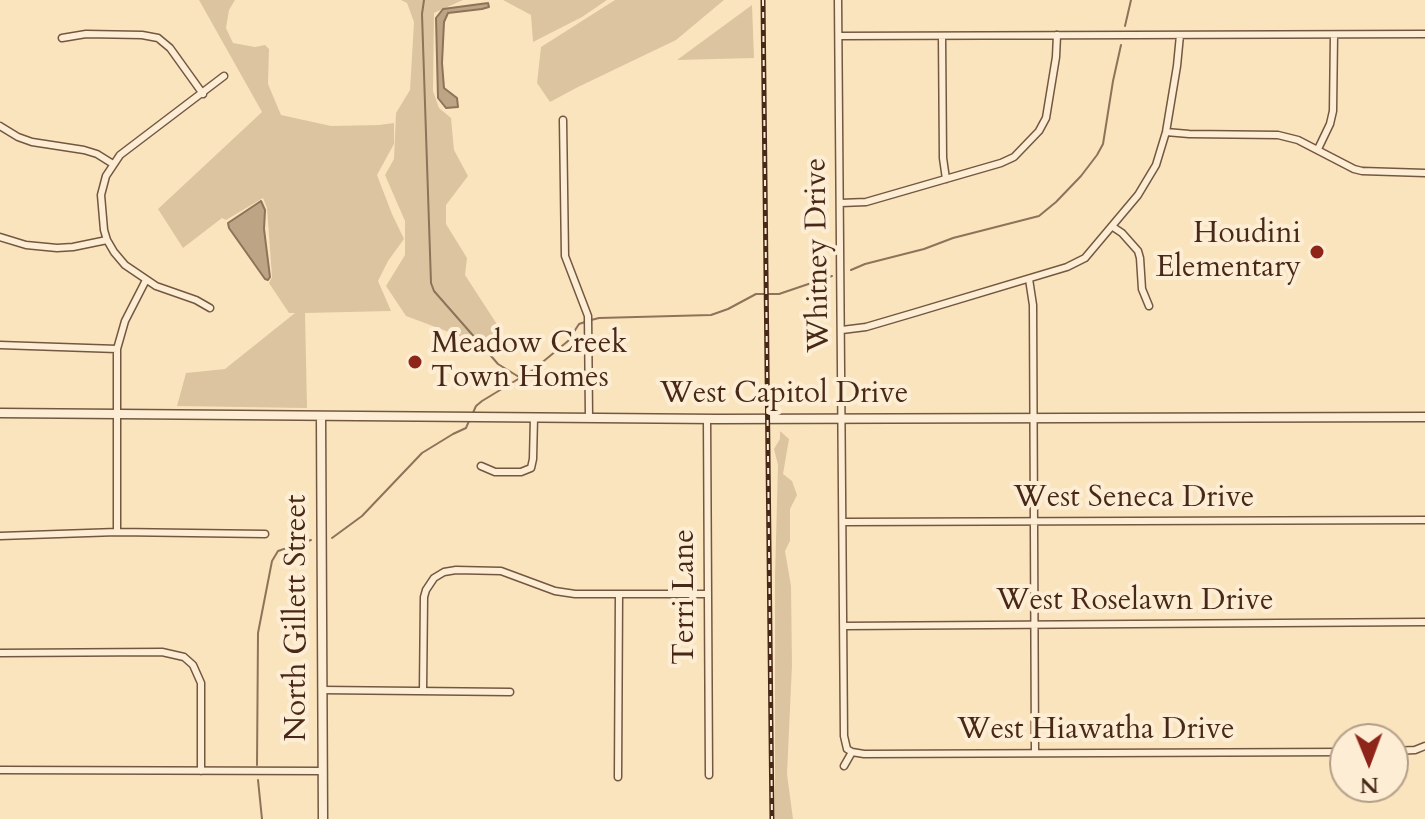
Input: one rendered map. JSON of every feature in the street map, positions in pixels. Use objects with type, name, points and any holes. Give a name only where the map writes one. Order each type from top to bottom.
[{"type":"street","name":"Whitney Drive","points":[[838,0],[844,736],[850,751]]},
{"type":"street","points":[[62,38],[86,34],[158,38],[170,48],[203,94]]},
{"type":"street","points":[[839,36],[1425,34]]},
{"type":"street","points":[[841,203],[866,202],[1009,160],[1039,131],[1046,118],[1057,35]]},
{"type":"street","points":[[842,330],[866,327],[1029,279],[1085,258],[1152,175],[1166,132],[1180,35]]},
{"type":"street","points":[[1318,149],[1333,111],[1334,35]]},
{"type":"street","points":[[942,36],[943,158],[946,179]]},
{"type":"street","points":[[210,308],[162,289],[125,265],[107,240],[101,195],[113,164],[130,147],[224,76]]},
{"type":"street","points":[[563,120],[565,256],[588,316],[589,418]]},
{"type":"street","points":[[0,126],[32,142],[84,150],[113,164]]},
{"type":"street","points":[[1166,132],[1278,135],[1298,140],[1354,169],[1425,173]]},
{"type":"street","points":[[1113,227],[1138,251],[1142,289],[1149,306]]},
{"type":"street","points":[[0,237],[26,245],[57,248],[107,240]]},
{"type":"street","points":[[1029,279],[1033,305],[1035,753]]},
{"type":"street","points":[[117,532],[117,349],[125,321],[146,280]]},
{"type":"street","points":[[0,345],[117,349]]},
{"type":"street","name":"West Capitol Drive","points":[[0,413],[707,419],[1425,417]]},
{"type":"street","name":"North Gillett Street","points":[[321,416],[323,819]]},
{"type":"street","points":[[481,466],[495,472],[521,472],[531,468],[534,417]]},
{"type":"street","name":"Terri Lane","points":[[707,419],[709,775]]},
{"type":"street","name":"West Seneca Drive","points":[[844,522],[1425,520]]},
{"type":"street","points":[[0,536],[117,532],[265,534]]},
{"type":"street","points":[[423,691],[424,597],[429,584],[439,575],[456,570],[501,571],[566,593],[707,594]]},
{"type":"street","points":[[618,777],[619,594]]},
{"type":"street","name":"West Roselawn Drive","points":[[844,626],[1425,622]]},
{"type":"street","points":[[0,653],[162,652],[184,657],[193,665],[201,683],[201,771]]},
{"type":"street","points":[[322,690],[510,692]]},
{"type":"street","points":[[844,766],[850,751]]},
{"type":"street","name":"West Hiawatha Drive","points":[[850,751],[859,754],[1329,752]]},
{"type":"street","points":[[0,770],[323,771]]},
{"type":"shaded area","points":[[199,0],[235,0],[229,10],[226,28],[233,43],[255,47],[265,45],[269,49],[268,84],[281,115],[331,126],[394,123],[394,144],[377,175],[404,239],[378,281],[391,311],[305,313],[307,408],[177,406],[186,373],[225,369],[295,313],[289,313],[269,283],[272,277],[267,208],[263,198],[226,220],[222,218],[183,248],[158,209],[262,112]]},
{"type":"shaded area","points":[[401,0],[463,0],[434,13],[433,91],[439,108],[451,118],[454,150],[468,176],[446,205],[446,224],[467,258],[465,275],[500,329],[497,344],[462,337],[406,316],[386,286],[405,255],[405,221],[385,175],[394,159],[396,113],[410,90],[414,22],[407,3]]},
{"type":"shaded area","points":[[503,0],[607,0],[582,17],[533,42],[531,15]]},
{"type":"shaded area","points":[[615,0],[724,0],[676,40],[550,102],[537,83],[541,47]]},
{"type":"shaded area","points":[[488,3],[489,7],[482,9],[448,13],[444,22],[444,88],[457,98],[458,107],[446,108],[438,98],[436,18],[443,9]]},
{"type":"shaded area","points":[[752,5],[754,58],[677,60]]},
{"type":"shaded area","points":[[261,201],[265,210],[268,280],[228,223]]},
{"type":"shaded area","points":[[780,431],[789,439],[783,474],[792,481],[797,495],[790,509],[790,541],[785,551],[791,586],[792,665],[787,774],[793,819],[775,819],[778,465],[774,449],[780,439]]},
{"type":"waterway","points":[[424,0],[431,283],[434,291],[498,364],[519,377]]},
{"type":"waterway","points":[[1125,26],[1131,0]]},
{"type":"waterway","points":[[851,270],[953,238],[1039,216],[1056,202],[1081,176],[1103,144],[1121,45]]},
{"type":"waterway","points":[[591,320],[711,315],[756,294],[779,294],[832,276]]},
{"type":"waterway","points":[[472,415],[482,401],[533,370],[568,341],[579,324],[585,322]]},
{"type":"waterway","points":[[332,538],[362,516],[422,453],[466,428],[469,421]]},
{"type":"waterway","points":[[257,765],[258,633],[272,561],[278,551],[311,540]]},
{"type":"waterway","points":[[258,780],[262,819]]},
{"type":"railway","points":[[763,0],[772,819]]},
{"type":"place","name":"Houdini Elementary","points":[[1317,252]]},
{"type":"place","name":"Meadow Creek Town Homes","points":[[415,362]]}]
